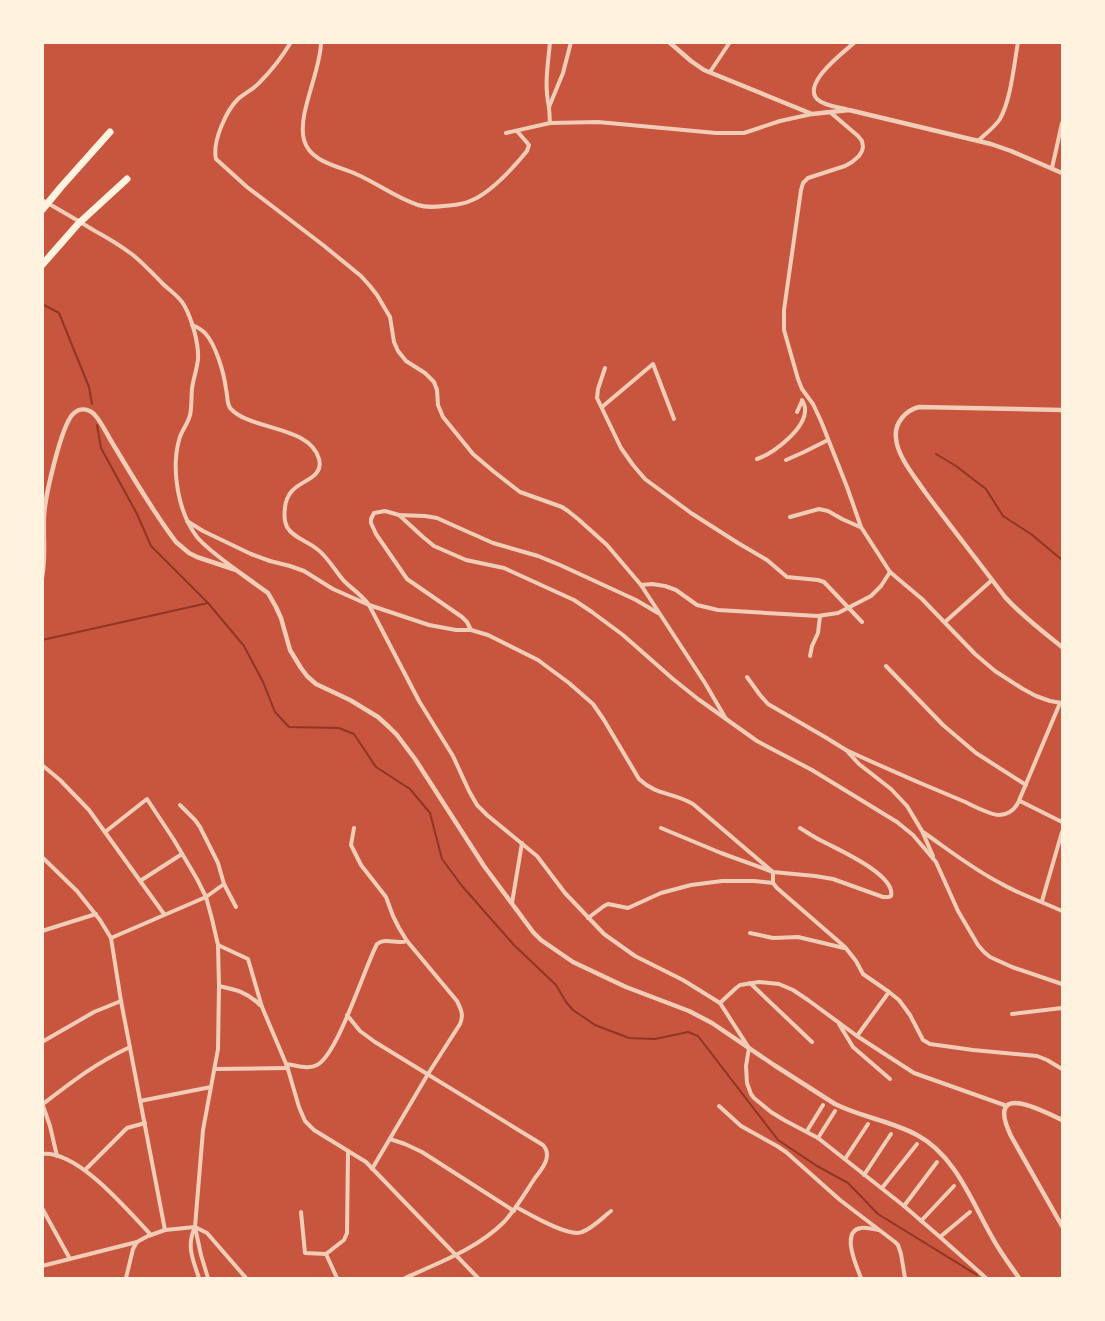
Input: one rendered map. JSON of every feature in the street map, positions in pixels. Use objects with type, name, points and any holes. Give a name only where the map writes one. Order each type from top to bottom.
[{"type":"highway","points":[[42,210],[60,187],[110,132]]},
{"type":"highway","points":[[42,266],[78,224],[127,179]]},
{"type":"street","points":[[291,42],[279,60],[260,82],[230,108],[222,124],[215,148],[216,159],[247,187],[323,245],[370,286],[390,317],[394,342],[398,351],[406,361],[425,373],[434,382],[442,417],[473,454],[520,492],[562,507],[607,545],[642,585],[726,719]]},
{"type":"street","points":[[321,42],[317,72],[308,99],[303,126],[304,142],[312,153],[326,163],[356,174],[408,201],[431,208],[458,205],[479,197],[488,191],[527,151],[529,145],[517,131]]},
{"type":"street","points":[[550,42],[546,94],[550,123]]},
{"type":"street","points":[[549,107],[563,74],[571,42]]},
{"type":"street","points":[[669,42],[691,61],[710,72],[812,114]]},
{"type":"street","points":[[710,72],[730,42]]},
{"type":"street","points":[[855,42],[820,75],[814,87],[815,96],[822,103],[978,141],[1011,151],[1062,173]]},
{"type":"street","points":[[978,141],[994,126],[1005,107],[1018,42]]},
{"type":"street","points":[[506,133],[550,123],[598,122],[716,133],[738,133],[812,114],[849,110]]},
{"type":"street","points":[[747,677],[768,704],[846,750],[919,783],[999,815],[1011,812],[1020,801],[1061,703],[1036,696],[995,671],[975,654],[922,599],[890,572],[861,527],[816,411],[798,379],[787,343],[783,320],[801,190],[803,183],[808,178],[852,162],[859,156],[863,147],[862,141],[858,136],[830,112]]},
{"type":"street","points":[[1052,168],[1062,123]]},
{"type":"street","points":[[42,200],[123,248],[151,271],[163,285],[182,301],[192,325],[198,358],[192,390],[191,410],[179,440],[177,467],[178,488],[187,521],[200,540],[236,570],[268,593],[281,618],[290,650],[307,676],[316,684],[365,709],[397,735],[484,866],[533,932],[573,962],[626,987],[699,1016],[835,1104],[907,1130],[922,1138],[934,1147],[947,1161],[970,1193],[992,1237],[1019,1278]]},
{"type":"street","points":[[192,325],[208,336],[217,355],[224,378],[228,404],[233,411],[243,418],[299,437],[316,451],[320,461],[317,472],[292,491],[288,497],[284,514],[285,522],[291,533],[324,555],[345,581],[369,604],[419,700],[453,756],[469,791],[486,815],[522,843],[543,864],[565,892],[604,934],[635,956],[683,980],[720,1003],[749,1048],[746,1073],[750,1094],[771,1112],[818,1138],[882,1188],[940,1236],[985,1278]]},
{"type":"street","points":[[602,407],[653,364],[674,419]]},
{"type":"street","points":[[605,368],[597,398],[621,448],[645,479],[691,514],[767,560],[788,577],[824,582],[862,622]]},
{"type":"street","points":[[796,412],[805,394]]},
{"type":"street","points":[[757,459],[784,443],[800,424],[805,407],[802,400]]},
{"type":"street","points":[[1062,410],[919,407],[906,413],[898,425],[895,437],[902,456],[915,477],[992,580],[1013,606],[1062,647]]},
{"type":"street","points":[[42,577],[44,566],[44,515],[50,481],[68,420],[80,409],[90,411],[98,419],[114,448],[176,542],[197,557],[236,570]]},
{"type":"street","points":[[786,460],[828,440]]},
{"type":"street","points":[[790,516],[819,509],[828,511],[836,517],[861,527]]},
{"type":"street","points":[[471,630],[462,618],[407,579],[376,534],[371,523],[374,513],[385,511],[399,515],[437,518],[493,543],[548,560],[636,600],[659,614]]},
{"type":"street","points":[[399,515],[434,546],[466,560],[504,568],[574,600],[612,627],[673,679],[726,719],[765,745],[812,770],[897,822],[913,835],[936,862]]},
{"type":"street","points":[[187,521],[251,554],[304,571],[325,585],[369,604],[429,625],[456,630],[471,630],[495,638],[546,664],[581,693],[597,710],[642,782],[657,792],[682,798],[693,804],[773,872],[773,883]]},
{"type":"street","points":[[642,585],[665,586],[676,590],[697,604],[718,610],[820,616],[832,615],[861,602],[876,592],[890,572]]},
{"type":"street","points":[[945,622],[992,580]]},
{"type":"street","points":[[810,656],[818,633],[820,616]]},
{"type":"street","points":[[886,666],[943,725],[976,753],[1026,785]]},
{"type":"street","points":[[846,750],[859,764],[899,796],[907,806],[922,831],[958,911],[984,952],[1012,967],[1062,984]]},
{"type":"street","points":[[42,764],[89,810],[164,914]]},
{"type":"street","points":[[105,832],[147,798],[197,878],[206,897],[218,945],[218,1049],[201,1145],[195,1227],[190,1243],[200,1278]]},
{"type":"street","points":[[1020,801],[1062,822]]},
{"type":"street","points":[[180,805],[196,820],[200,827],[218,863],[224,884],[236,908]]},
{"type":"street","points":[[354,828],[351,846],[360,865],[386,897],[396,922],[407,941],[457,1001],[462,1010],[460,1024],[372,1169]]},
{"type":"street","points":[[661,828],[773,872],[833,879],[883,897],[891,896],[891,890],[883,878],[863,862],[800,828]]},
{"type":"street","points":[[922,831],[995,881],[1062,911]]},
{"type":"street","points":[[1042,901],[1062,832]]},
{"type":"street","points":[[512,903],[522,843]]},
{"type":"street","points":[[140,881],[182,854]]},
{"type":"street","points":[[42,856],[68,881],[96,914],[111,938],[164,1230]]},
{"type":"street","points":[[588,918],[608,904],[628,908],[661,893],[691,886],[722,881],[773,883],[846,948],[856,961],[862,974],[889,992],[905,1007],[919,1034],[927,1044],[1037,1056],[1062,1069]]},
{"type":"street","points":[[111,938],[206,897],[224,884]]},
{"type":"street","points":[[42,931],[96,914]]},
{"type":"street","points":[[750,933],[772,938],[798,937],[846,948]]},
{"type":"street","points":[[214,1069],[306,1067],[315,1066],[320,1063],[336,1042],[377,944],[384,941],[400,943],[407,941]]},
{"type":"street","points":[[218,945],[248,960],[262,1007],[287,1066],[298,1107],[305,1121],[314,1130],[366,1162],[478,1278]]},
{"type":"street","points":[[750,983],[812,1042]]},
{"type":"street","points":[[720,1003],[740,985],[771,983],[785,987],[808,1000],[857,1036],[914,1073],[1007,1106],[1017,1103],[1026,1104],[1062,1120]]},
{"type":"street","points":[[219,986],[248,994],[262,1007]]},
{"type":"street","points":[[857,1036],[889,992]]},
{"type":"street","points":[[42,1042],[94,1012],[121,1001]]},
{"type":"street","points":[[1012,1014],[1062,1008]]},
{"type":"street","points":[[347,1016],[368,1037],[543,1145],[548,1154],[546,1162],[515,1209],[498,1227],[456,1256],[405,1278]]},
{"type":"street","points":[[838,1022],[853,1047],[890,1079]]},
{"type":"street","points":[[57,1156],[43,1103],[89,1069],[130,1047]]},
{"type":"street","points":[[140,1101],[211,1087]]},
{"type":"street","points":[[807,1131],[823,1105]]},
{"type":"street","points":[[719,1106],[741,1126],[786,1152],[840,1200],[892,1239],[898,1245],[905,1278]]},
{"type":"street","points":[[1007,1106],[1005,1113],[1008,1128],[1062,1226]]},
{"type":"street","points":[[818,1138],[835,1111]]},
{"type":"street","points":[[85,1170],[127,1128],[144,1123]]},
{"type":"street","points":[[844,1159],[868,1124]]},
{"type":"street","points":[[864,1175],[892,1134]]},
{"type":"street","points":[[390,1139],[422,1152],[515,1209],[566,1232],[577,1234],[589,1228],[611,1210]]},
{"type":"street","points":[[882,1188],[917,1144]]},
{"type":"street","points":[[301,1212],[305,1253],[326,1254],[344,1240],[347,1233],[348,1151]]},
{"type":"street","points":[[42,1154],[57,1156],[75,1163],[85,1170],[151,1234]]},
{"type":"street","points":[[904,1206],[937,1162]]},
{"type":"street","points":[[922,1221],[954,1186]]},
{"type":"street","points":[[42,1208],[70,1259]]},
{"type":"street","points":[[940,1236],[970,1212]]},
{"type":"street","points":[[195,1227],[208,1278]]},
{"type":"street","points":[[42,1266],[137,1242],[151,1234],[164,1230],[195,1227],[211,1238],[246,1278]]},
{"type":"street","points":[[861,1278],[851,1246],[851,1236],[860,1228],[880,1231]]},
{"type":"street","points":[[126,1278],[133,1249],[137,1242]]},
{"type":"street","points":[[326,1254],[337,1278]]},
{"type":"waterway","points":[[42,304],[59,313],[89,387],[92,404]]},
{"type":"waterway","points":[[97,425],[101,448],[137,514],[151,546],[208,603],[244,646],[263,682],[275,712],[289,727],[339,728],[354,734],[376,767],[410,789],[430,813],[442,859],[462,886],[513,944],[556,985],[573,1010],[595,1025],[629,1038],[655,1039],[688,1032],[698,1036],[778,1140],[817,1166],[848,1183],[878,1214],[977,1275]]},
{"type":"waterway","points":[[936,454],[956,466],[986,489],[1003,516],[1031,534],[1062,560]]},
{"type":"waterway","points":[[42,640],[208,603]]}]
